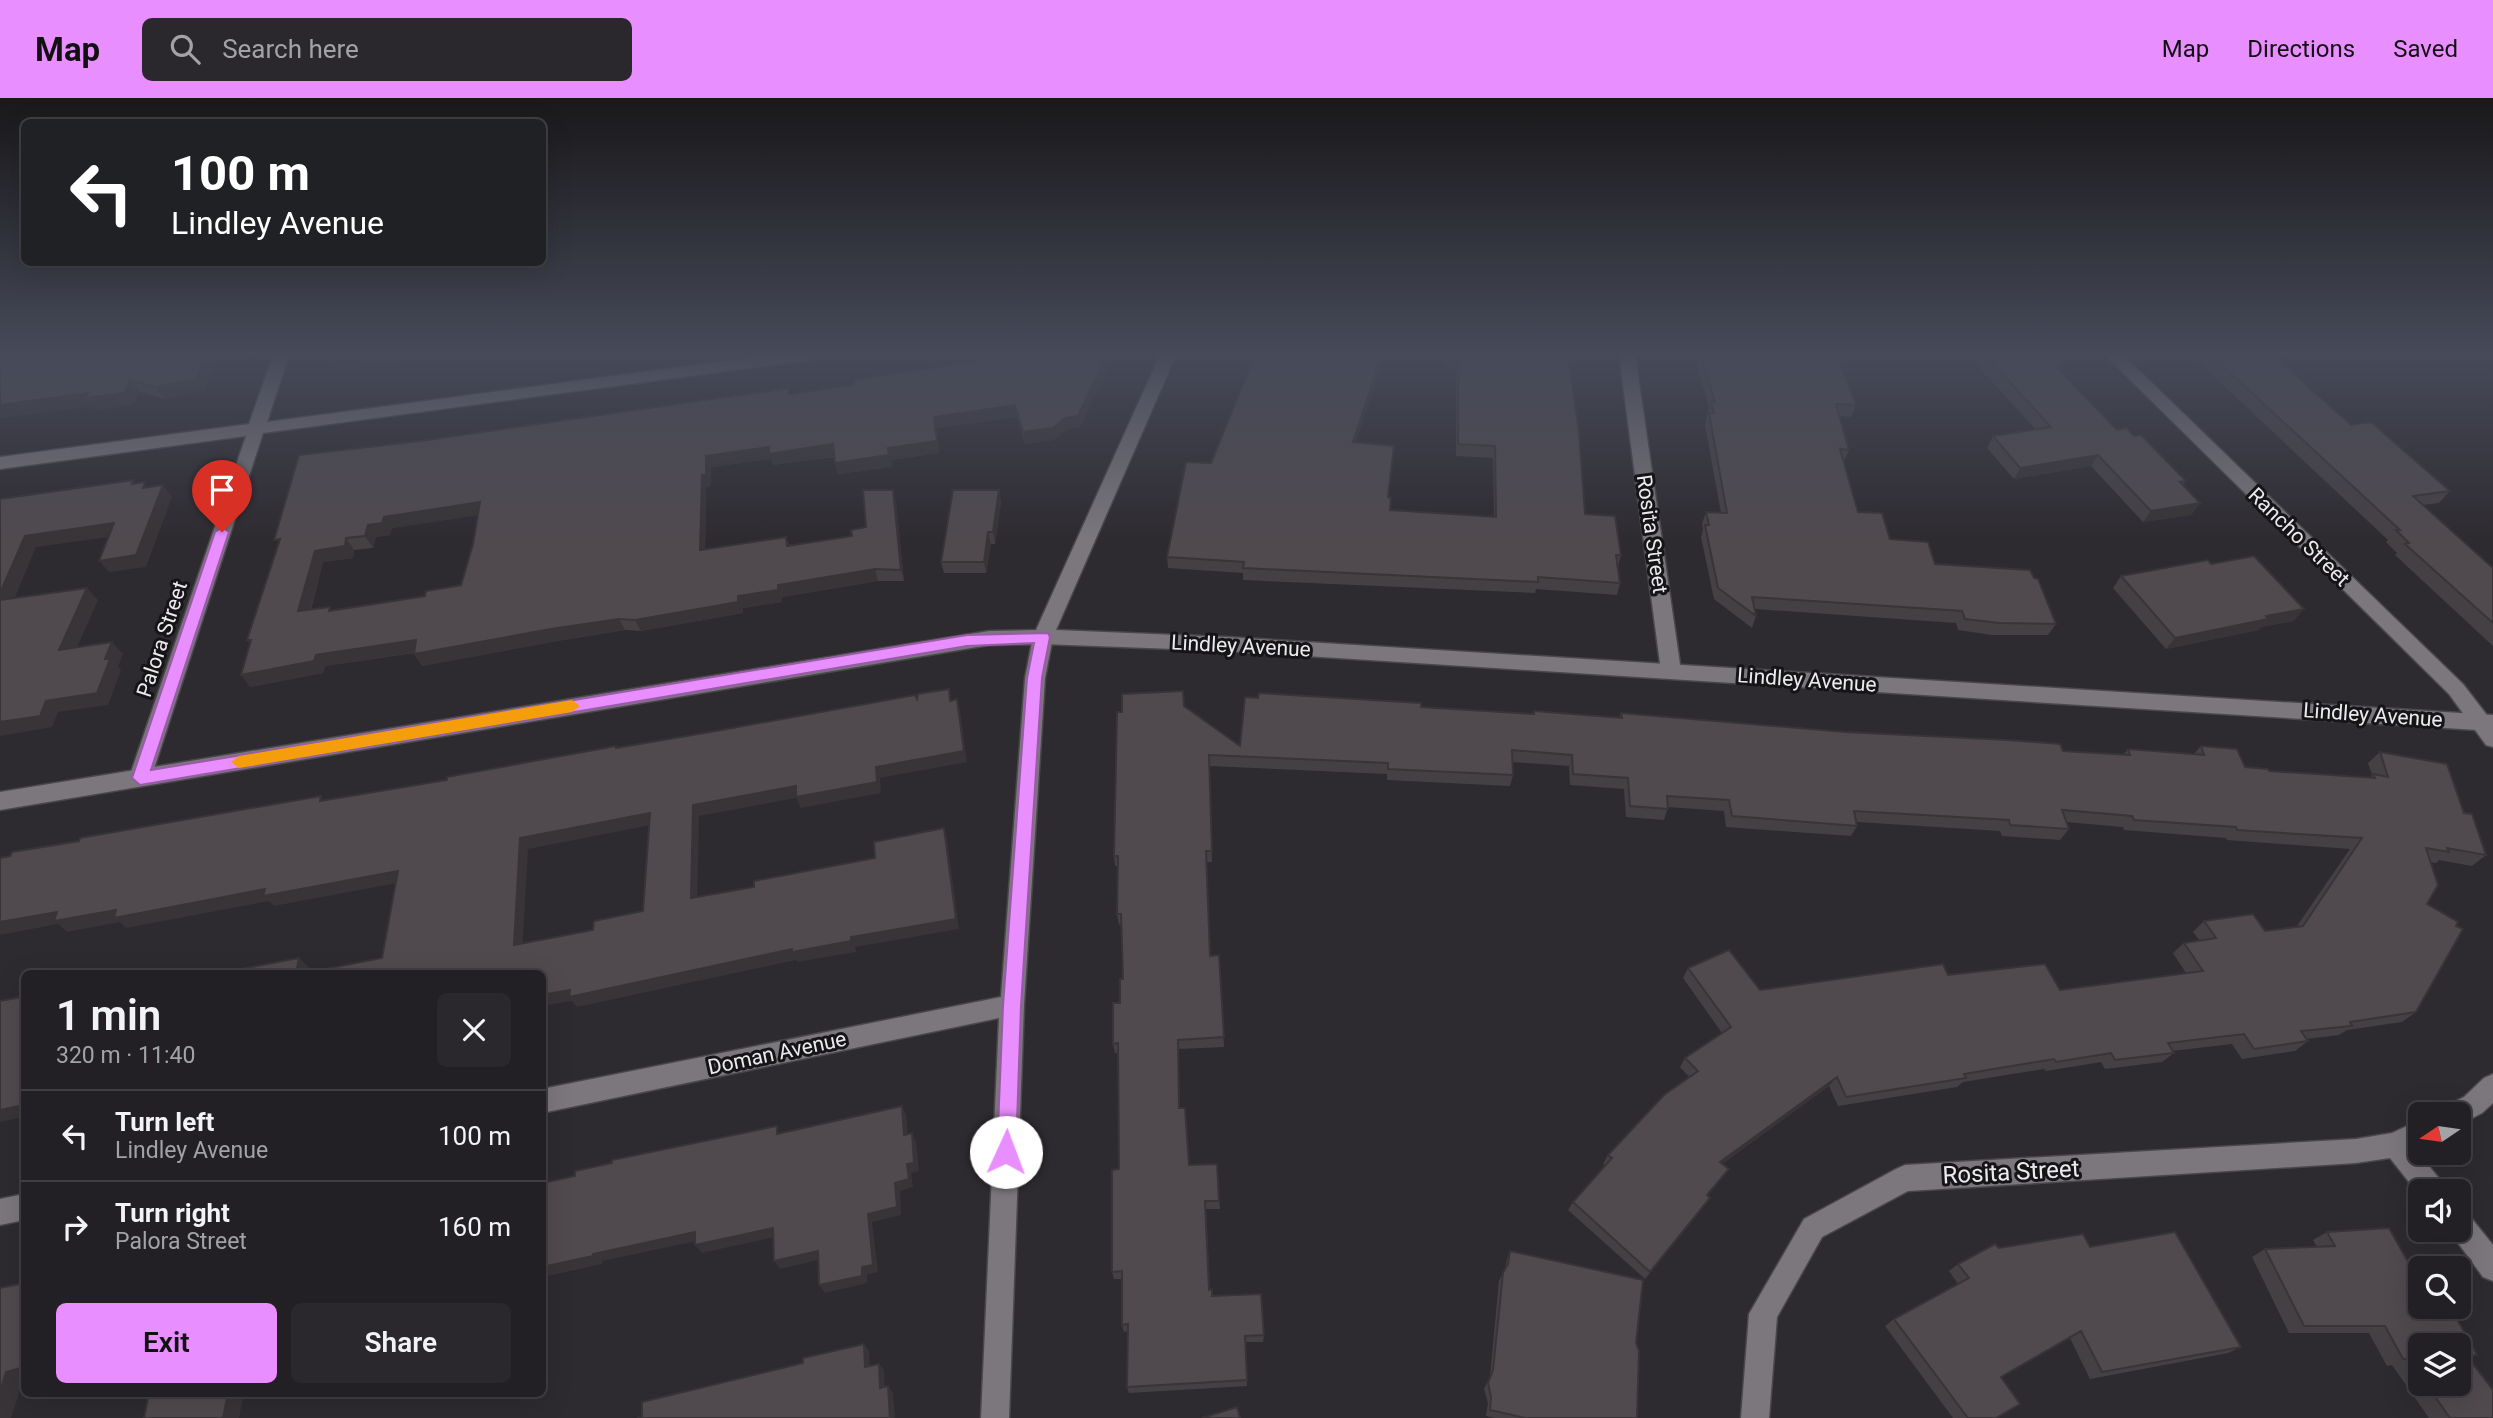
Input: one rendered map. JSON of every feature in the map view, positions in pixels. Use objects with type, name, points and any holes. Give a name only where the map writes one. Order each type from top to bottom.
[{"type":"street","name":"Palora Street","points":[[140,778],[260,417]]},
{"type":"street","points":[[0,463],[343,417]]},
{"type":"street","points":[[995,1418],[1012,1006],[1035,678],[1043,637],[1141,417]]},
{"type":"street","name":"Rosita Street","points":[[1636,417],[1671,671]]},
{"type":"street","name":"Rancho Street","points":[[2176,417],[2456,689],[2489,728]]},
{"type":"street","name":"Lindley Avenue","points":[[0,801],[967,640],[1043,637],[1226,644],[1671,671],[2489,728]]},
{"type":"street","name":"Doman Avenue","points":[[546,1100],[1012,1006]]},
{"type":"street","points":[[2471,1106],[2493,1086]]},
{"type":"street","name":"Rosita Street","points":[[1755,1418],[1763,1314],[1813,1228],[1905,1178],[2356,1152],[2395,1144],[2408,1138]]},
{"type":"street","points":[[2395,1144],[2423,1179]]},
{"type":"street","points":[[0,1212],[21,1208]]},
{"type":"street","points":[[2471,1239],[2493,1267]]},
{"type":"building","points":[[590,417],[937,417],[934,417],[937,441],[888,448],[889,455],[835,463],[833,444],[769,454],[769,447],[706,456],[706,475],[702,475],[700,550],[786,537],[787,546],[852,536],[851,530],[866,527],[863,490],[893,490],[901,570],[875,569],[778,585],[778,590],[738,596],[738,602],[635,620],[619,619],[551,629],[414,654],[416,640],[316,655],[314,661],[241,675],[251,640],[247,640],[280,539],[274,540],[299,455]],"holes":[[[480,502],[473,544],[461,585],[426,591],[425,596],[329,611],[330,607],[298,611],[315,551],[345,546],[346,538],[365,536],[368,525],[382,523],[384,517]]]},
{"type":"building","points":[[1018,417],[1074,417],[1065,418],[1053,428],[1023,432]]},
{"type":"building","points":[[1230,417],[1361,417],[1353,442],[1394,446],[1388,497],[1391,498],[1390,510],[1496,517],[1495,446],[1458,444],[1458,417],[1577,417],[1585,514],[1615,516],[1621,555],[1616,555],[1620,583],[1538,577],[1538,582],[1243,568],[1244,562],[1167,557],[1186,462],[1211,463]]},
{"type":"building","points":[[1710,417],[1840,417],[1849,450],[1840,449],[1858,512],[1882,513],[1890,539],[1928,542],[1935,564],[2030,570],[2034,578],[2038,579],[2056,624],[1999,623],[1965,619],[1962,611],[1752,597],[1756,616],[1718,588],[1705,525],[1709,525],[1706,512],[1727,513]]},
{"type":"building","points":[[2041,417],[2104,417],[2117,430],[2127,428],[2134,436],[2141,435],[2186,481],[2180,482],[2200,503],[2151,511],[2098,455],[2020,468],[1993,436],[2051,427]]},
{"type":"building","points":[[2278,417],[2342,417],[2351,425],[2371,422],[2450,491],[2413,496],[2493,568],[2493,623],[2405,544],[2409,543],[2396,530],[2400,530]]},
{"type":"building","points":[[134,480],[132,484],[145,482],[143,488],[163,485],[136,555],[99,561],[114,523],[25,536],[0,593],[0,499]]},
{"type":"building","points":[[953,490],[999,490],[993,532],[988,532],[984,562],[941,562]]},
{"type":"building","points":[[2254,556],[2304,609],[2175,638],[2121,576],[2208,560],[2211,564]]},
{"type":"building","points":[[87,588],[59,650],[112,642],[105,659],[110,659],[97,693],[46,701],[40,716],[0,722],[0,600]]},
{"type":"building","points":[[949,689],[950,701],[957,699],[964,751],[876,767],[877,782],[796,797],[796,786],[693,805],[691,898],[754,887],[754,881],[875,858],[874,842],[944,828],[956,919],[851,937],[851,941],[792,952],[792,949],[569,997],[570,990],[546,994],[546,970],[320,970],[382,958],[398,871],[263,896],[265,889],[114,918],[116,910],[54,921],[57,912],[0,922],[0,858],[10,856],[12,852],[321,796],[320,801],[447,780],[447,777],[616,746],[915,695],[917,699],[918,694]],"holes":[[[650,813],[643,911],[594,921],[593,930],[514,945],[520,838]]]},
{"type":"building","points":[[1183,691],[1184,706],[1240,746],[1245,697],[1258,698],[1259,693],[1421,703],[1421,707],[1534,714],[1534,711],[1622,718],[1621,713],[1845,732],[2008,740],[2060,744],[2063,751],[2130,755],[2128,749],[2204,755],[2201,746],[2237,749],[2245,767],[2269,771],[2375,778],[2373,774],[2388,777],[2380,752],[2447,764],[2464,813],[2472,814],[2486,855],[2447,848],[2449,852],[2426,848],[2438,885],[2427,904],[2458,922],[2456,926],[2463,929],[2416,1012],[2350,1022],[2352,1026],[2301,1031],[2308,1041],[2254,1049],[2244,1034],[2168,1043],[2174,1053],[2115,1060],[2111,1053],[2056,1062],[2054,1059],[1964,1074],[1966,1078],[1846,1097],[1837,1077],[1720,1162],[1729,1169],[1707,1195],[1710,1198],[1650,1272],[1573,1202],[1612,1158],[1608,1155],[1664,1095],[1698,1071],[1685,1058],[1731,1027],[1688,968],[1729,950],[1760,990],[1943,964],[1948,975],[2045,964],[2060,990],[2203,971],[2184,943],[2216,938],[2204,921],[2253,914],[2265,931],[2303,926],[2362,838],[2237,830],[2236,827],[2134,820],[2132,816],[2062,810],[2069,829],[2010,825],[2009,820],[1854,811],[1857,826],[1732,816],[1729,800],[1667,796],[1668,809],[1630,806],[1628,778],[1573,774],[1572,755],[1512,750],[1513,775],[1388,769],[1388,763],[1209,755],[1212,851],[1206,851],[1210,956],[1219,955],[1224,1037],[1178,1040],[1179,1108],[1185,1108],[1189,1165],[1217,1164],[1219,1201],[1205,1201],[1209,1290],[1212,1289],[1212,1296],[1261,1294],[1264,1335],[1245,1336],[1247,1380],[1127,1387],[1128,1324],[1122,1325],[1122,1271],[1112,1272],[1112,1170],[1119,1169],[1118,1043],[1113,1044],[1113,1003],[1120,1003],[1120,979],[1123,979],[1121,914],[1117,914],[1118,856],[1114,856],[1117,712],[1122,712],[1122,694]]},
{"type":"building","points":[[299,958],[297,970],[236,970]]},
{"type":"building","points":[[21,997],[21,1106],[0,1110],[0,1001]]},
{"type":"building","points":[[902,1106],[904,1135],[912,1133],[914,1163],[907,1164],[909,1179],[895,1183],[897,1207],[868,1214],[873,1265],[862,1267],[862,1276],[819,1285],[818,1251],[774,1261],[773,1228],[695,1245],[695,1232],[546,1266],[546,1182],[575,1176],[575,1171],[612,1163],[612,1160],[777,1126],[777,1134]]},
{"type":"building","points":[[2389,1228],[2408,1262],[2408,1319],[2457,1319],[2465,1333],[2408,1333],[2408,1359],[2403,1359],[2385,1326],[2304,1326],[2265,1249],[2335,1246],[2327,1232]]},
{"type":"building","points":[[2175,1232],[2241,1347],[2102,1372],[2081,1331],[2001,1377],[2020,1404],[1996,1418],[1968,1418],[1894,1319],[1969,1278],[1958,1264],[1995,1244],[1999,1248],[2083,1234],[2090,1247]]},
{"type":"building","points":[[1510,1251],[1643,1280],[1636,1343],[1639,1351],[1637,1418],[1525,1418],[1490,1410],[1488,1383],[1493,1370],[1503,1273]]},
{"type":"building","points":[[21,1284],[21,1368],[6,1372],[0,1392],[0,1288]]},
{"type":"building","points":[[864,1344],[865,1367],[879,1364],[880,1388],[888,1386],[890,1418],[637,1418],[642,1417],[642,1402],[803,1363],[803,1358]]},
{"type":"building","points":[[2471,1344],[2477,1355],[2471,1356]]},
{"type":"building","points":[[2471,1361],[2493,1390],[2493,1418],[2450,1418],[2434,1396],[2471,1396]]},
{"type":"building","points":[[148,1397],[227,1397],[223,1418],[144,1418]]},
{"type":"building","points":[[1237,1407],[1240,1418],[1202,1418]]},
{"type":"slow traffic","points":[[239,762],[572,706]]},
{"type":"route","points":[[222,532],[140,778],[967,640],[1043,637],[1035,678],[1012,1006],[1006,1152]]}]
